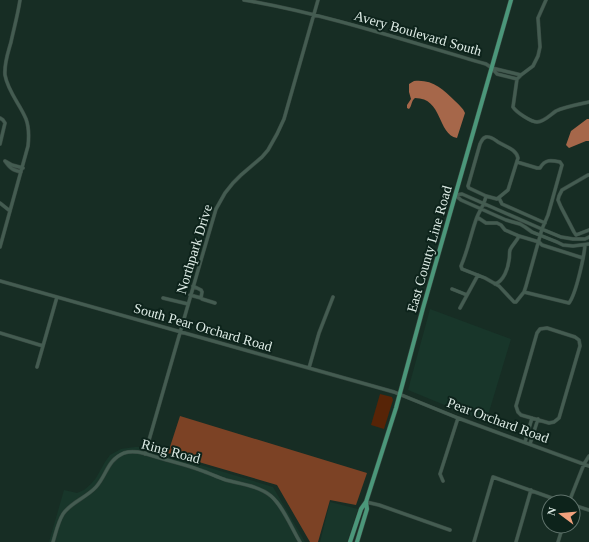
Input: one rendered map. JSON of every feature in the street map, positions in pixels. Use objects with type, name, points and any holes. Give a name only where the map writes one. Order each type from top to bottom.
[{"type":"main road","name":"East County Line Road","points":[[350,542],[360,509],[366,502],[400,394],[511,0]]},
{"type":"main road","name":"East County Line Road","points":[[357,542],[367,509],[366,502]]},
{"type":"street","points":[[0,247],[28,146],[28,127],[24,115],[9,88],[5,71],[6,60],[20,0]]},
{"type":"street","name":"Avery Boulevard South","points":[[244,0],[314,14],[486,64],[492,68]]},
{"type":"street","name":"Northpark Drive","points":[[145,454],[214,216],[219,203],[232,183],[265,153],[273,143],[281,127],[318,0]]},
{"type":"street","points":[[546,0],[538,18],[540,47],[538,56],[533,66],[517,79],[513,108],[531,120],[540,122],[557,111],[589,102]]},
{"type":"street","points":[[492,68],[521,75]]},
{"type":"street","points":[[492,68],[498,74],[517,79]]},
{"type":"street","points":[[0,118],[5,123],[0,144]]},
{"type":"street","points":[[483,138],[493,138],[511,149],[517,154],[517,162],[508,190],[498,199],[486,196],[469,188],[468,186],[483,138]]},
{"type":"street","points":[[0,158],[21,172]]},
{"type":"street","points":[[486,196],[477,217],[461,266],[462,269],[478,275],[499,286],[514,302],[516,302],[524,292],[562,165],[560,162],[549,160],[545,161],[540,168],[537,168],[517,162]]},
{"type":"street","points":[[10,166],[23,168]]},
{"type":"street","points":[[589,175],[562,190],[558,200],[576,234],[589,230]]},
{"type":"street","points":[[455,195],[462,194],[561,237],[576,239],[585,239],[589,237]]},
{"type":"street","points":[[455,195],[461,200],[525,227],[540,236],[564,245],[576,246],[587,244],[574,294],[569,303],[524,292]]},
{"type":"street","points":[[499,198],[502,204],[545,223]]},
{"type":"street","points":[[0,203],[10,211]]},
{"type":"street","points":[[477,217],[486,223],[497,223],[505,230],[539,242],[542,246],[583,258]]},
{"type":"street","points":[[495,284],[503,278],[509,261],[511,247],[519,236]]},
{"type":"street","points":[[576,239],[576,246]]},
{"type":"street","points":[[460,308],[478,275]]},
{"type":"street","name":"South Pear Orchard Road","points":[[0,281],[400,394]]},
{"type":"street","points":[[193,286],[201,290],[202,292],[200,298]]},
{"type":"street","points":[[452,289],[467,295]]},
{"type":"street","points":[[190,295],[215,303]]},
{"type":"street","points":[[37,367],[57,297]]},
{"type":"street","points":[[309,368],[319,333],[333,297]]},
{"type":"street","points":[[163,298],[188,304]]},
{"type":"street","points":[[546,328],[575,336],[579,340],[580,346],[559,418],[554,422],[549,423],[532,418],[521,415],[516,406],[536,333],[540,329],[546,328]]},
{"type":"street","points":[[0,333],[43,346]]},
{"type":"street","name":"Pear Orchard Road","points":[[400,394],[458,418],[589,466]]},
{"type":"street","points":[[443,481],[440,474],[458,418]]},
{"type":"street","points":[[525,442],[532,418]]},
{"type":"street","points":[[530,444],[538,420]]},
{"type":"street","name":"Ring Road","points":[[53,542],[59,522],[65,511],[73,504],[86,497],[92,491],[114,459],[121,455],[137,452],[195,468],[266,493],[278,504],[300,542]]},
{"type":"street","points":[[573,494],[584,464],[589,456]]},
{"type":"street","points":[[474,542],[492,477],[542,494]]},
{"type":"street","points":[[516,542],[531,490]]},
{"type":"street","points":[[366,502],[450,530]]},
{"type":"shaded area","points":[[414,81],[432,83],[446,93],[462,108],[465,113],[457,138],[446,130],[431,104],[424,100],[415,98],[409,109],[407,108],[407,105],[411,99],[409,84]]},
{"type":"shaded area","points":[[589,119],[589,141],[569,148],[566,145],[571,131]]},
{"type":"shaded area","points":[[430,309],[511,339],[486,422],[408,390]]},
{"type":"shaded area","points":[[380,394],[392,397],[393,400],[384,429],[371,425]]},
{"type":"shaded area","points":[[180,416],[367,473],[356,505],[330,500],[318,542],[310,542],[277,485],[168,453]]},
{"type":"shaded area","points":[[141,447],[273,487],[305,542],[49,542],[64,490],[77,493],[84,490],[96,478],[110,455],[121,449]]},
{"type":"shaded area","points":[[330,502],[358,509],[347,542],[320,542]]}]
